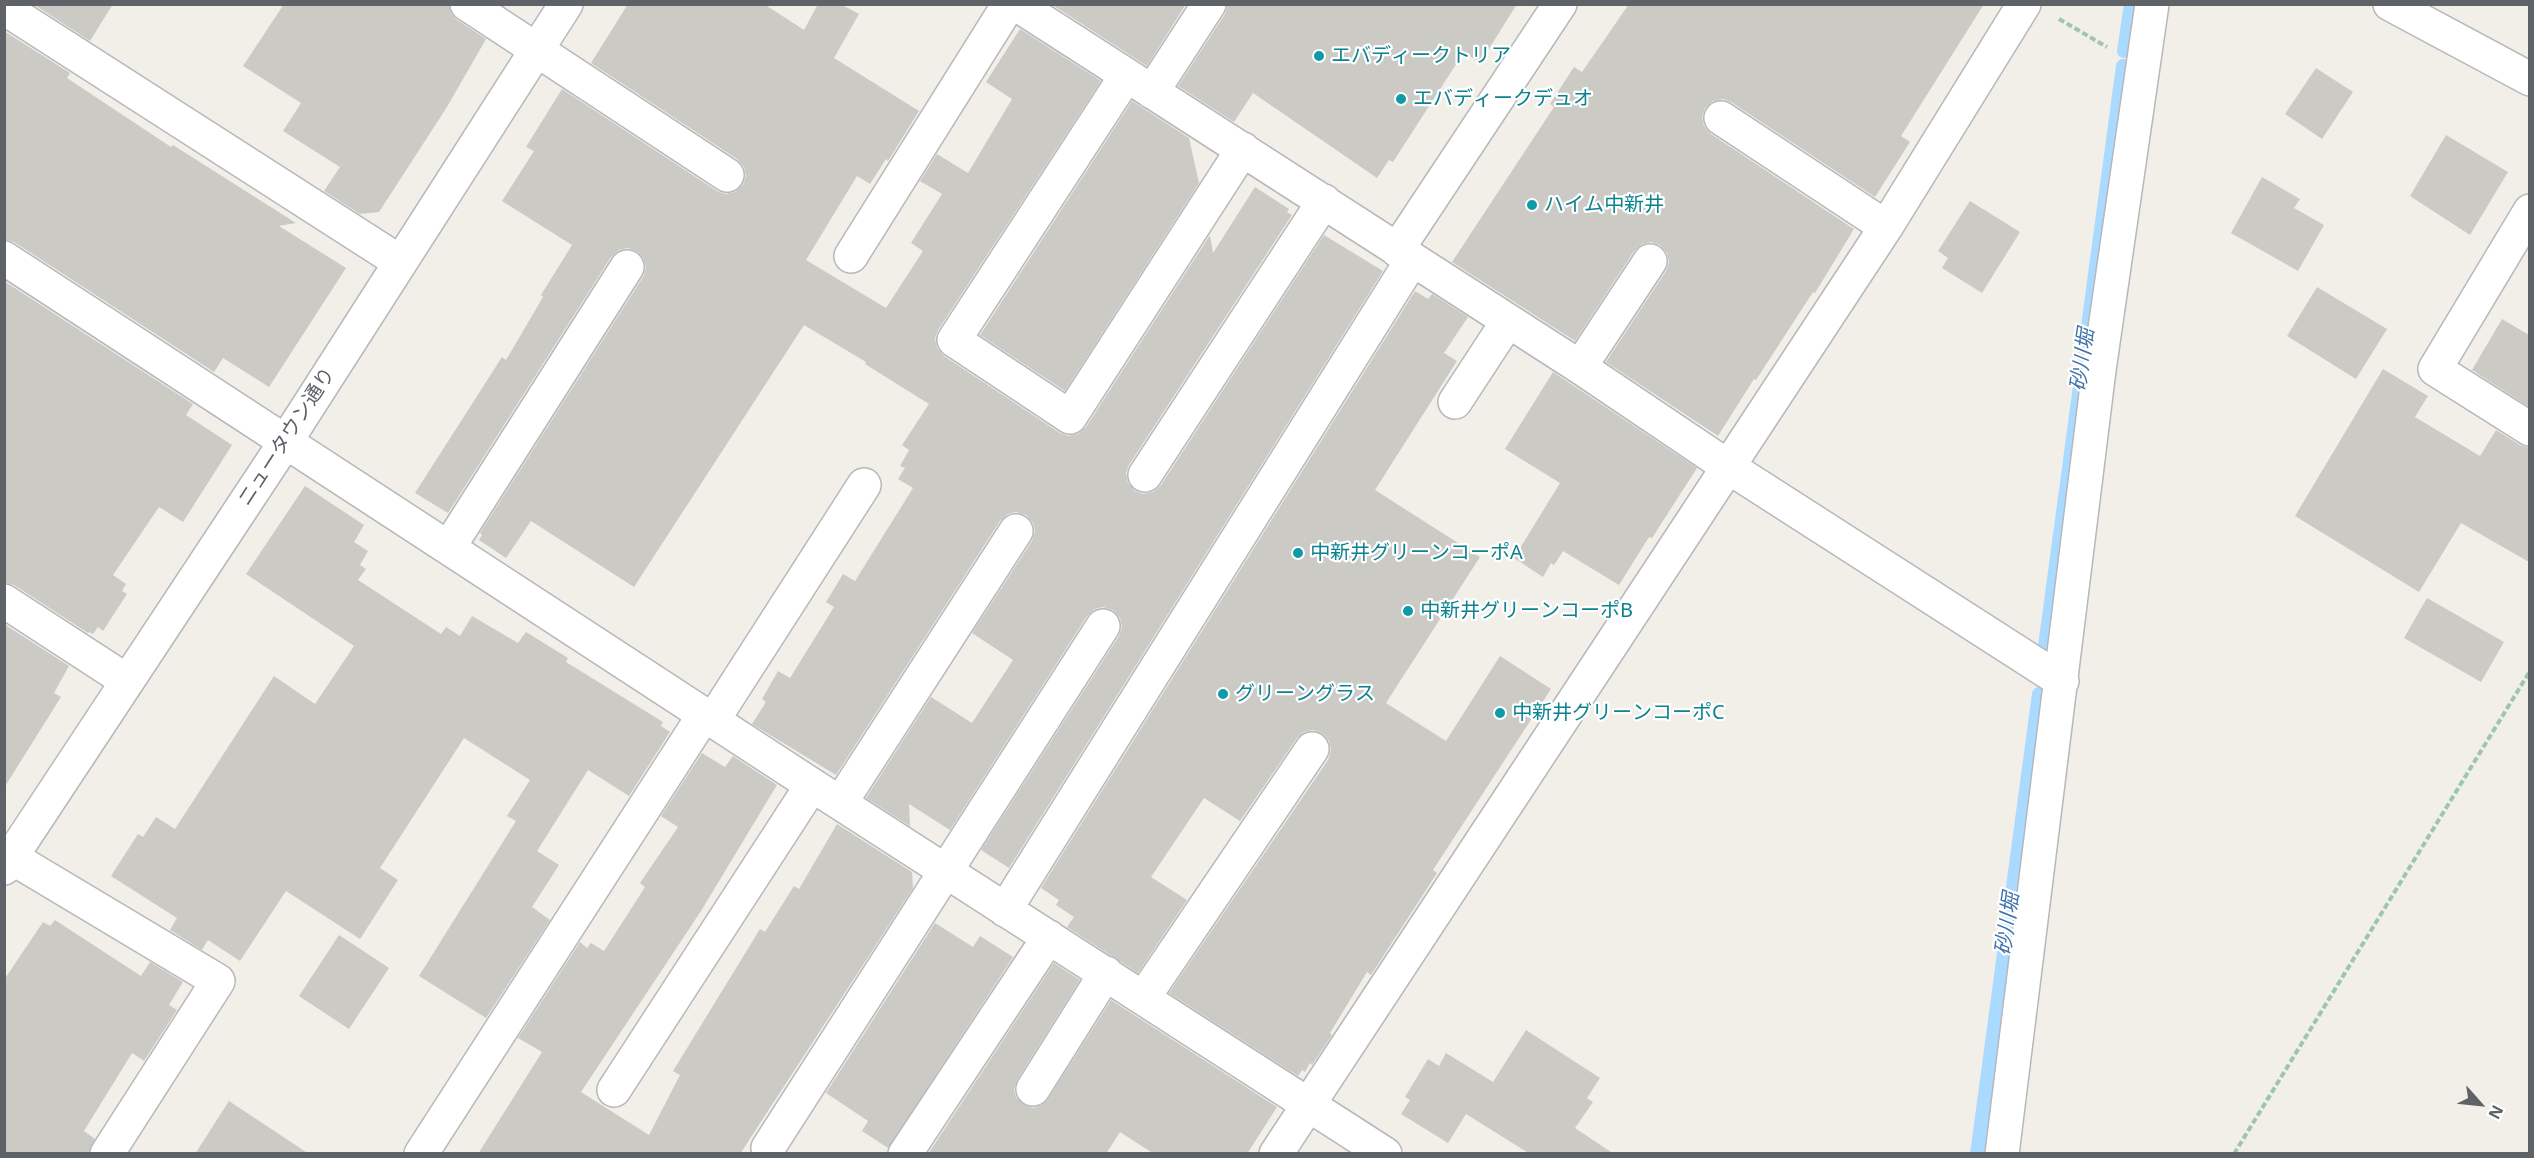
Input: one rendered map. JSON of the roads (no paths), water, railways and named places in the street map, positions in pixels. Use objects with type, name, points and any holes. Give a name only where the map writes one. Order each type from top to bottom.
[{"type":"street","points":[[468,4],[727,175]]},
{"type":"street","name":"ニュータウン通り","points":[[7,859],[286,441],[566,4]]},
{"type":"street","points":[[851,256],[1009,4]]},
{"type":"street","points":[[1016,4],[1580,366],[1727,466],[2062,681]]},
{"type":"street","points":[[1209,4],[1139,84],[954,340],[1070,417],[1243,149]]},
{"type":"street","points":[[1005,910],[1404,255],[1560,4]]},
{"type":"street","points":[[1276,1154],[1886,227],[2024,4]]},
{"type":"street","points":[[2002,1154],[2099,370],[2152,4]]},
{"type":"street","points":[[2390,4],[2529,79]]},
{"type":"street","points":[[4,8],[400,262]]},
{"type":"street","points":[[1721,118],[1886,227]]},
{"type":"street","points":[[1145,475],[1324,201]]},
{"type":"street","points":[[2529,211],[2435,369],[2529,429]]},
{"type":"street","points":[[4,258],[812,785],[1385,1154]]},
{"type":"street","points":[[1580,366],[1650,261]]},
{"type":"street","points":[[450,547],[627,267]]},
{"type":"street","points":[[1455,402],[1508,321]]},
{"type":"street","points":[[421,1154],[864,485]]},
{"type":"street","points":[[841,802],[1016,531]]},
{"type":"street","points":[[4,602],[127,681]]},
{"type":"street","points":[[768,1148],[1103,626]]},
{"type":"street","points":[[1144,997],[1312,749]]},
{"type":"street","points":[[614,1090],[812,785]]},
{"type":"street","points":[[7,859],[218,981],[107,1154]]},
{"type":"street","points":[[905,1154],[1049,937]]},
{"type":"street","points":[[1033,1089],[1106,973]]},
{"type":"waterway","name":"砂川堀","points":[[2124,51],[2131,4]]},
{"type":"waterway","name":"砂川堀","points":[[2044,654],[2123,66]]},
{"type":"waterway","name":"砂川堀","points":[[1977,1154],[2039,694]]},
{"type":"place","name":"エバディークトリア","points":[[1319,56]]},
{"type":"place","name":"エバディークデュオ","points":[[1401,99]]},
{"type":"place","name":"ハイム中新井","points":[[1532,205]]},
{"type":"place","name":"中新井グリーンコーポA","points":[[1298,553]]},
{"type":"place","name":"中新井グリーンコーポB","points":[[1408,611]]},
{"type":"place","name":"グリーングラス","points":[[1223,694]]},
{"type":"place","name":"中新井グリーンコーポC","points":[[1500,713]]}]
